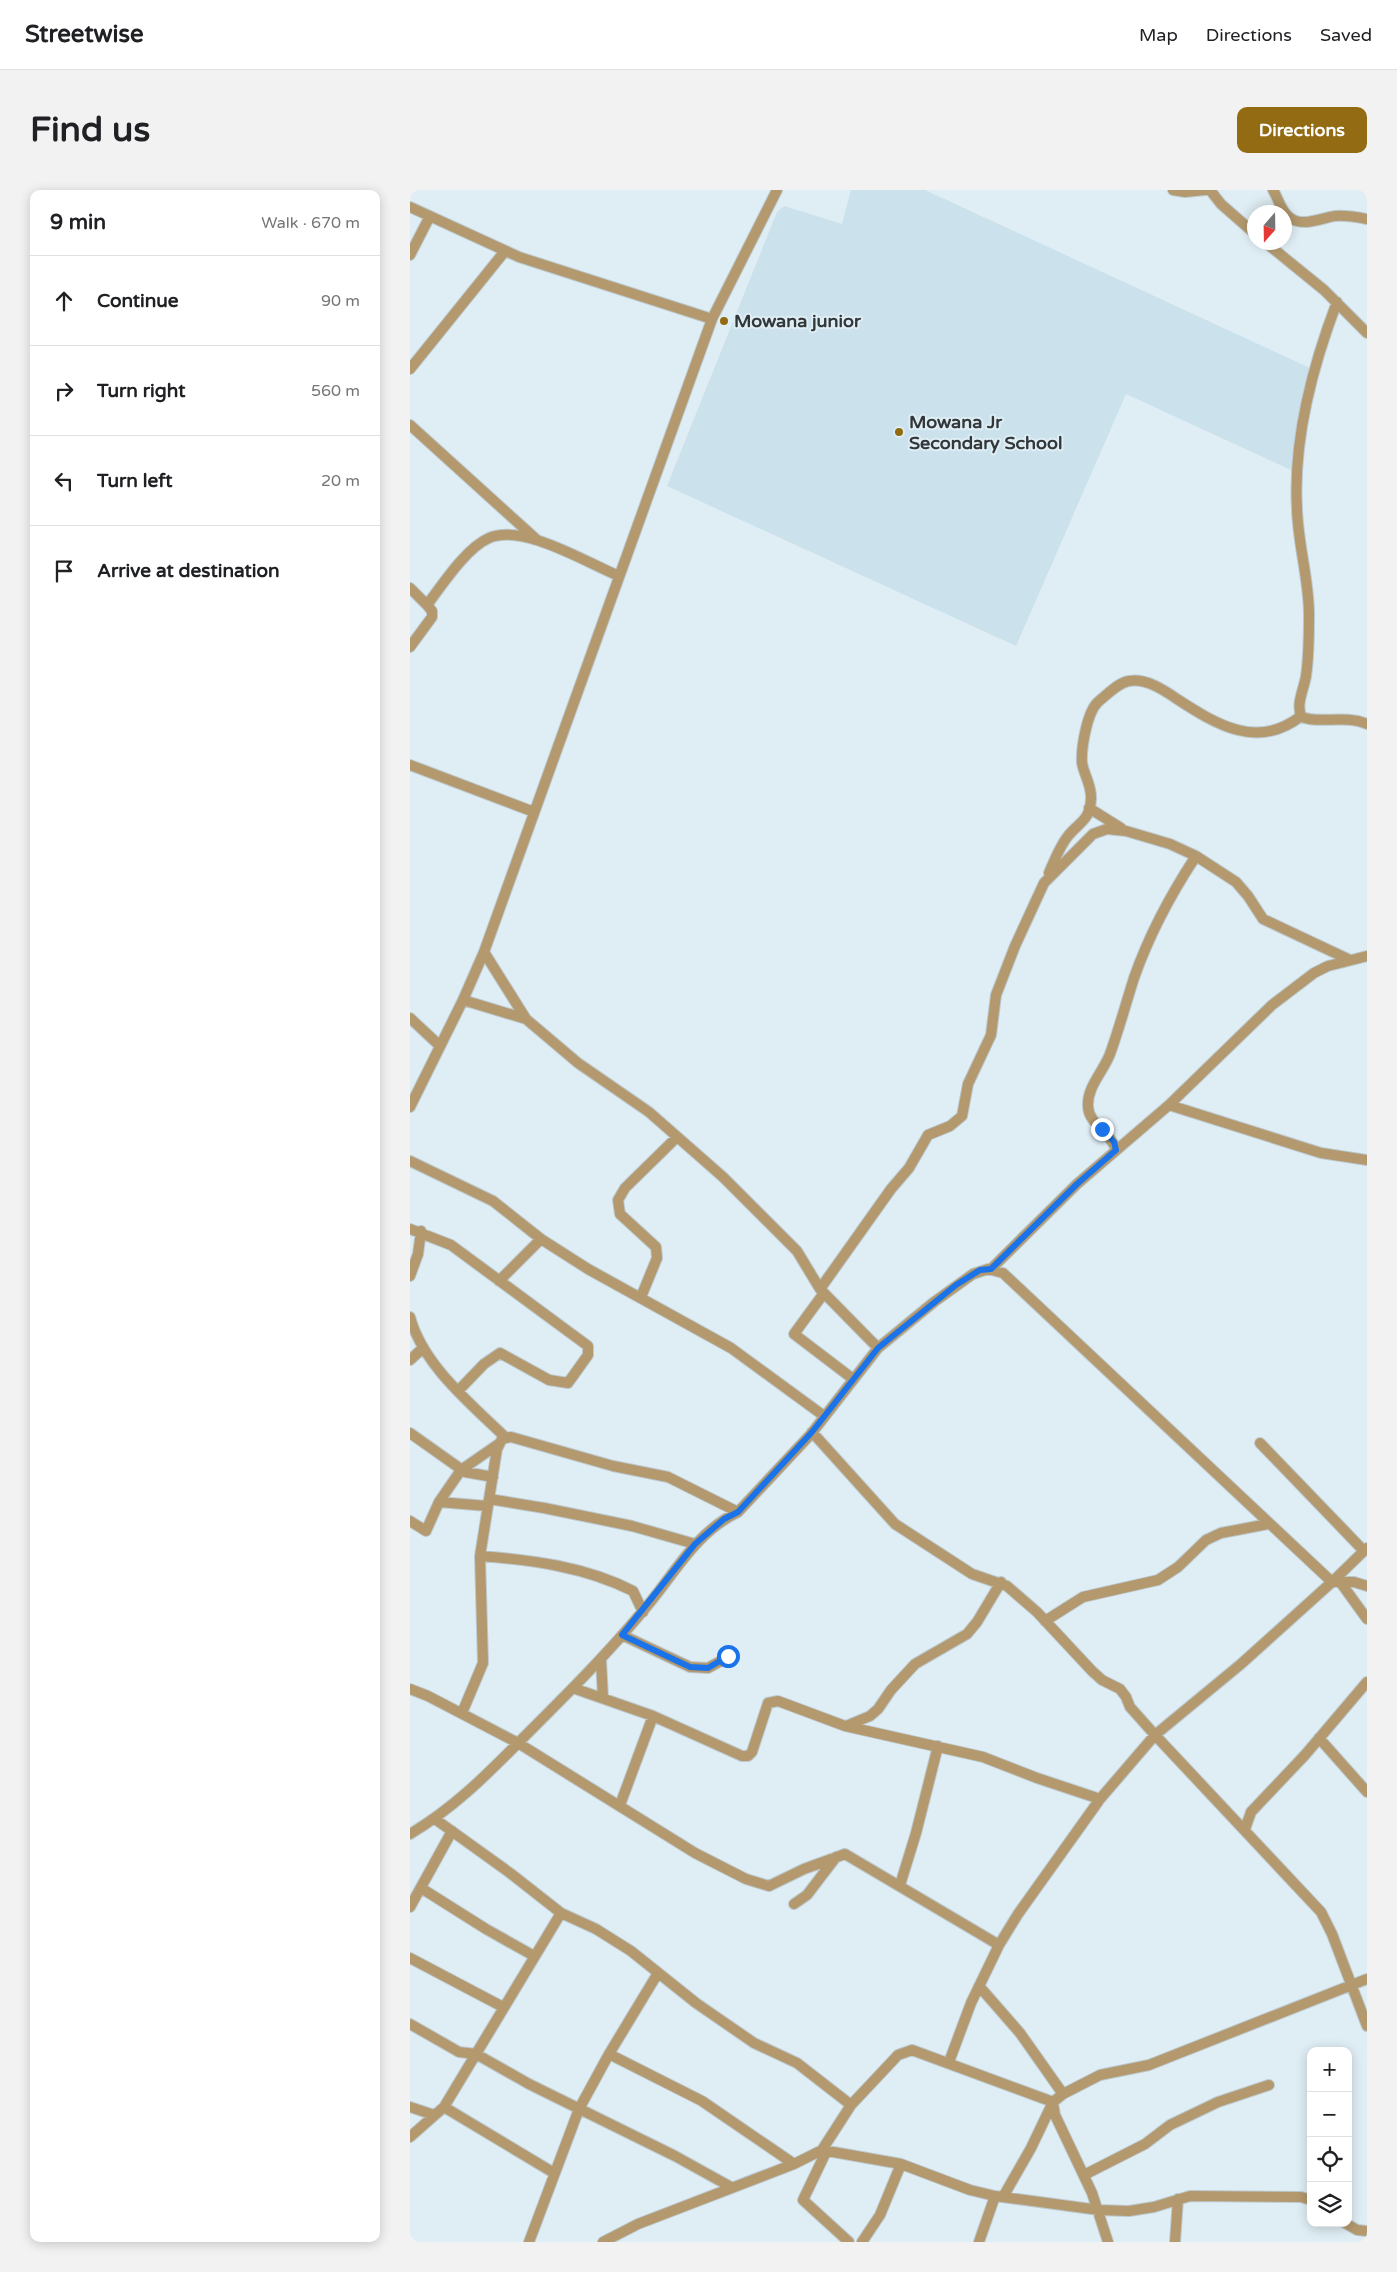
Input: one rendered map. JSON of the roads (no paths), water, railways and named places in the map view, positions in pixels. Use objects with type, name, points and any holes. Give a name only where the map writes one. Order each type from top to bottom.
[{"type":"street","points":[[410,1106],[463,1000],[484,952],[712,319],[777,190]]},
{"type":"street","points":[[1173,190],[1185,192],[1205,190]]},
{"type":"street","points":[[1210,190],[1247,227]]},
{"type":"street","points":[[1273,190],[1284,211],[1290,218],[1298,221],[1313,221],[1342,216],[1367,219]]},
{"type":"street","points":[[410,207],[504,251],[712,319]]},
{"type":"street","points":[[410,255],[430,216]]},
{"type":"street","points":[[1275,250],[1337,302],[1367,333]]},
{"type":"street","points":[[410,369],[504,251]]},
{"type":"street","points":[[1301,716],[1299,708],[1306,675],[1309,614],[1297,510],[1297,472],[1311,384],[1321,344],[1337,302]]},
{"type":"street","points":[[410,425],[538,540]]},
{"type":"street","points":[[427,605],[456,568],[488,538],[509,534],[538,540],[619,576]]},
{"type":"street","points":[[410,588],[432,611],[432,616],[410,647]]},
{"type":"street","points":[[853,1379],[794,1334],[891,1189],[909,1168],[928,1135],[950,1126],[962,1116],[968,1084],[991,1035],[996,995],[1015,946],[1068,836],[1082,824],[1090,808],[1091,790],[1082,764],[1087,721],[1096,704],[1123,682],[1134,680],[1160,687],[1223,725],[1243,733],[1259,733],[1287,726],[1301,716]]},
{"type":"street","points":[[1301,716],[1310,720],[1344,718],[1367,724]]},
{"type":"street","points":[[410,765],[534,812]]},
{"type":"street","points":[[1090,808],[1103,819],[1126,831]]},
{"type":"street","points":[[1044,883],[1094,834],[1107,829],[1126,831],[1170,844],[1196,856],[1236,882],[1263,919],[1350,960]]},
{"type":"street","points":[[1116,1150],[1111,1137],[1090,1115],[1088,1107],[1091,1091],[1109,1057],[1135,977],[1150,939],[1174,889],[1196,856]]},
{"type":"street","points":[[484,952],[526,1019],[578,1063],[649,1112],[676,1138],[723,1177],[797,1251],[822,1291],[878,1348]]},
{"type":"street","points":[[991,1269],[1077,1184],[1169,1105],[1272,1005],[1301,982],[1328,966],[1367,956]]},
{"type":"street","points":[[463,1000],[526,1019]]},
{"type":"street","points":[[410,1018],[440,1046]]},
{"type":"street","points":[[1169,1105],[1321,1153],[1367,1160]]},
{"type":"street","points":[[641,1297],[657,1258],[656,1247],[620,1214],[618,1200],[625,1188],[676,1138]]},
{"type":"street","points":[[410,1161],[493,1202],[541,1239],[731,1348],[824,1416]]},
{"type":"street","points":[[410,1229],[451,1245],[588,1346],[588,1355],[568,1383],[565,1384],[536,1374],[500,1353],[484,1364],[458,1391]]},
{"type":"street","points":[[410,1276],[418,1254],[421,1232]]},
{"type":"street","points":[[499,1280],[541,1239]]},
{"type":"street","points":[[412,1830],[435,1819],[487,1775],[601,1660],[643,1612],[695,1544],[719,1523],[738,1512],[812,1432],[878,1348],[956,1285],[980,1270],[991,1269],[1003,1273],[1268,1524],[1337,1582],[1367,1619]]},
{"type":"street","points":[[410,1316],[423,1348],[458,1391],[503,1440]]},
{"type":"street","points":[[410,1360],[423,1348]]},
{"type":"street","points":[[812,1432],[895,1524],[972,1574],[1001,1582],[1019,1595],[1092,1672],[1102,1680],[1120,1689],[1130,1707],[1155,1735],[1321,1912],[1332,1934],[1367,2026]]},
{"type":"street","points":[[410,1433],[461,1470],[471,1474],[493,1477]]},
{"type":"street","points":[[410,1521],[426,1531],[439,1502],[461,1470],[503,1440],[519,1439],[613,1466],[668,1477],[738,1512]]},
{"type":"street","points":[[462,1713],[482,1663],[480,1556],[493,1477],[503,1440]]},
{"type":"street","points":[[949,2062],[979,1986],[999,1945],[1018,1914],[1100,1799],[1155,1735],[1337,1582],[1366,1549],[1260,1443]]},
{"type":"street","points":[[439,1502],[488,1503],[544,1508],[632,1526],[695,1544]]},
{"type":"street","points":[[1044,1621],[1083,1597],[1158,1580],[1178,1567],[1206,1540],[1221,1533],[1268,1524]]},
{"type":"street","points":[[480,1556],[534,1562],[594,1574],[633,1591],[643,1612]]},
{"type":"street","points":[[845,1726],[870,1716],[878,1710],[891,1690],[915,1664],[967,1634],[977,1622],[1001,1582]]},
{"type":"street","points":[[1337,1582],[1354,1582],[1367,1588]]},
{"type":"street","points":[[622,1635],[690,1667],[708,1668],[728,1656]]},
{"type":"street","points":[[601,1660],[603,1698]]},
{"type":"street","points":[[1245,1829],[1252,1812],[1367,1682]]},
{"type":"street","points":[[572,1688],[653,1716],[742,1756],[748,1756],[752,1752],[768,1703],[773,1701],[845,1726],[983,1757],[1037,1778],[1100,1799]]},
{"type":"street","points":[[410,1690],[418,1691],[518,1743],[695,1853],[746,1879],[769,1886],[837,1855],[844,1854],[900,1885],[999,1945]]},
{"type":"street","points":[[620,1805],[653,1716]]},
{"type":"street","points":[[870,1716],[873,1732]]},
{"type":"street","points":[[1319,1738],[1367,1792]]},
{"type":"street","points":[[900,1885],[916,1833],[938,1746]]},
{"type":"street","points":[[1235,1819],[1252,1812]]},
{"type":"street","points":[[435,1819],[510,1873],[561,1913],[596,1929],[631,1951],[696,2003],[754,2043],[797,2063],[851,2105]]},
{"type":"street","points":[[410,1907],[452,1831]]},
{"type":"street","points":[[794,1904],[807,1894],[837,1855]]},
{"type":"street","points":[[421,1888],[486,1929],[534,1956]]},
{"type":"street","points":[[410,2137],[444,2107],[503,2006],[561,1913]]},
{"type":"street","points":[[410,1958],[503,2006]]},
{"type":"street","points":[[528,2242],[579,2109],[609,2054],[658,1973]]},
{"type":"street","points":[[979,2242],[999,2197],[1031,2148],[1053,2102],[1063,2094],[1100,2075],[1149,2065],[1367,1979]]},
{"type":"street","points":[[979,1986],[1020,2033],[1063,2094]]},
{"type":"street","points":[[411,2027],[459,2052],[476,2054],[579,2109],[675,2156],[731,2188]]},
{"type":"street","points":[[849,2242],[803,2200],[824,2151],[851,2105],[898,2055],[912,2050],[949,2062],[1053,2102]]},
{"type":"street","points":[[609,2054],[702,2101],[794,2164]]},
{"type":"street","points":[[1084,2175],[1144,2144],[1170,2125],[1218,2102],[1269,2085]]},
{"type":"street","points":[[1053,2102],[1055,2115],[1099,2210],[1108,2242]]},
{"type":"street","points":[[410,2107],[434,2115]]},
{"type":"street","points":[[444,2107],[554,2173]]},
{"type":"street","points":[[609,2240],[824,2151],[901,2164],[970,2190],[999,2197],[1099,2210],[1129,2211],[1154,2207],[1190,2196],[1307,2199]]},
{"type":"street","points":[[862,2242],[880,2214],[901,2164]]},
{"type":"street","points":[[1175,2242],[1178,2199]]},
{"type":"street","points":[[1352,2227],[1357,2230],[1367,2231]]},
{"type":"place","name":"Mowana junior","points":[[724,321]]},
{"type":"place","name":"Mowana Jr Secondary School","points":[[899,432]]}]
